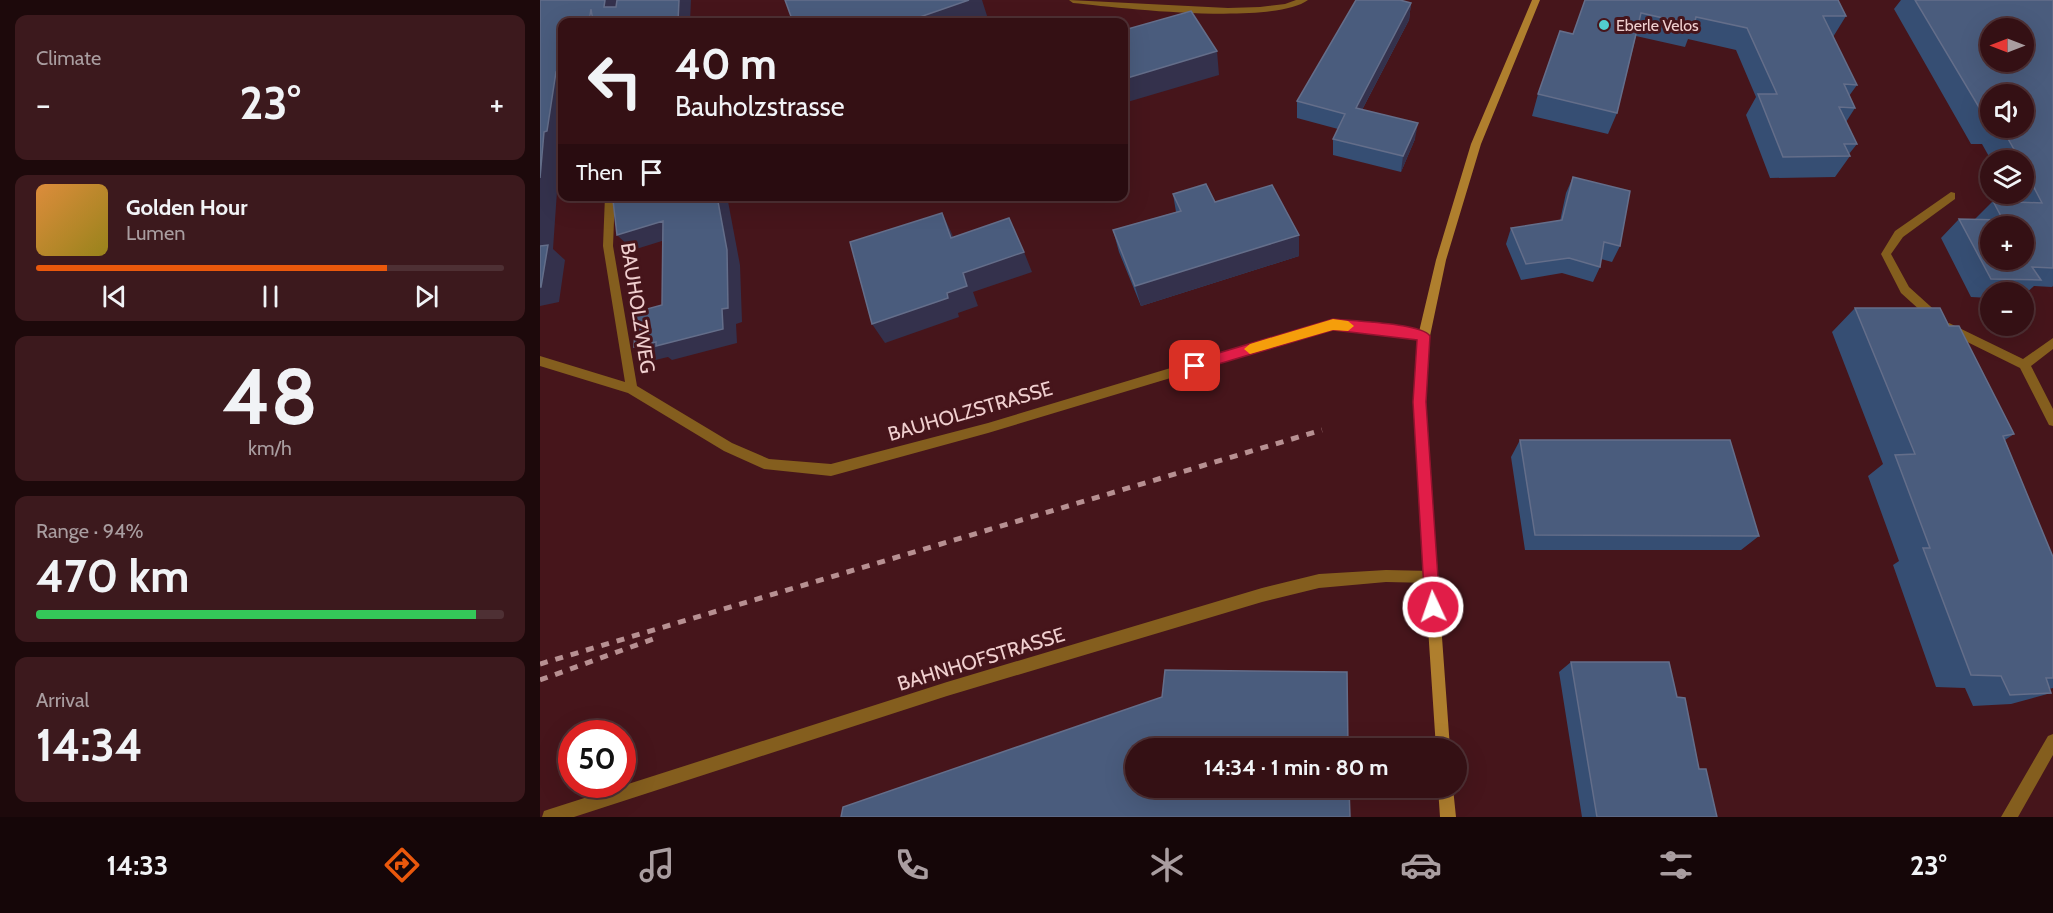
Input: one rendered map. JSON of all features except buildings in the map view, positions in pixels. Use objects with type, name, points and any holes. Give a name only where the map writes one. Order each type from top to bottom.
[{"type":"main road","points":[[1442,738],[1419,402],[1424,336],[1441,260],[1476,144],[1536,0]]},
{"type":"main road","points":[[1447,798],[1448,817]]},
{"type":"street","points":[[1073,0],[1131,8],[1248,11],[1287,6],[1304,0]]},
{"type":"street","points":[[1951,196],[1899,234],[1886,254],[1905,290],[1945,326],[2024,365],[2053,422]]},
{"type":"street","name":"BAUHOLZWEG","points":[[610,201],[608,246],[632,389]]},
{"type":"street","name":"BAUHOLZSTRASSE","points":[[540,361],[632,389],[728,447],[768,465],[831,470],[988,428],[1333,324],[1383,328],[1424,336]]},
{"type":"street","points":[[2024,365],[2053,342]]},
{"type":"street","name":"BAHNHOFSTRASSE","points":[[549,817],[947,689],[1262,595],[1319,580],[1386,576],[1431,577]]},
{"type":"street","points":[[2009,817],[2053,741]]},
{"type":"railway","points":[[540,664],[1322,430]]},
{"type":"railway","points":[[540,680],[653,639]]},
{"type":"slow traffic","points":[[1250,349],[1333,324],[1348,326]]},
{"type":"place","name":"Eberle Velos","points":[[1604,25]]},
{"type":"route","points":[[1195,366],[1333,324],[1383,328],[1424,336],[1419,402],[1433,607]]}]
